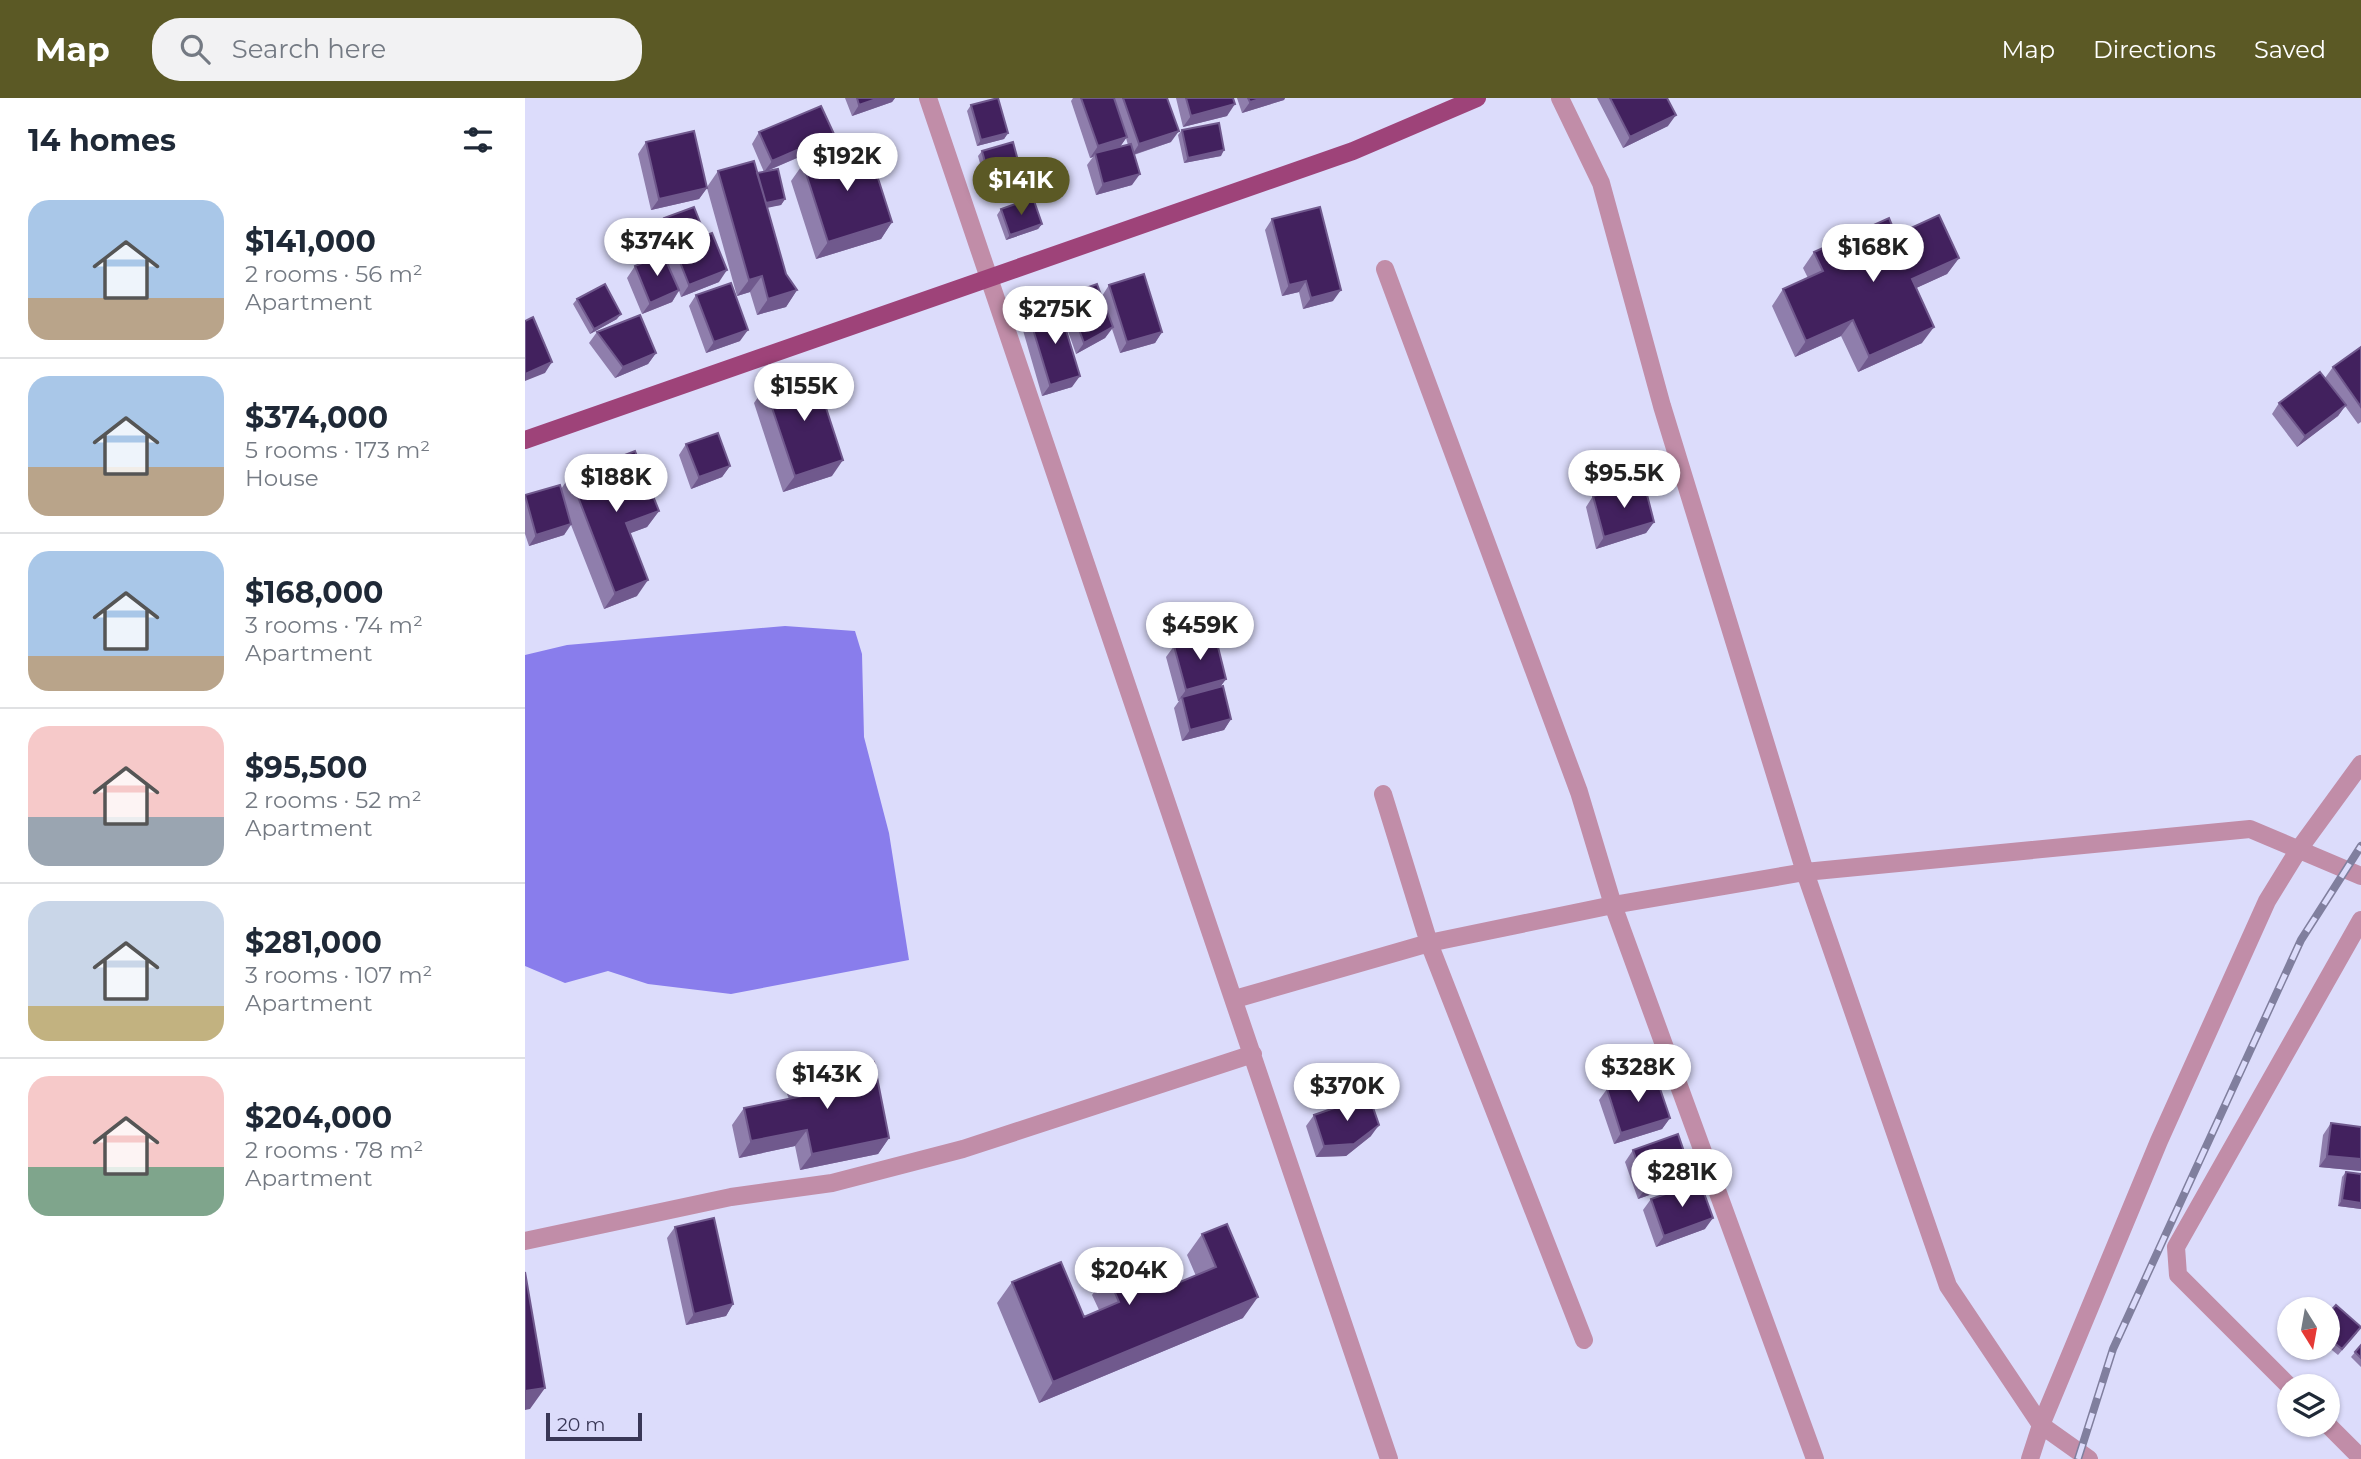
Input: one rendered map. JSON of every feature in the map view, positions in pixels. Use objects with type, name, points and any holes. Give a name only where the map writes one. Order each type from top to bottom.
[{"type":"main road","points":[[525,440],[1353,151],[1476,98]]},
{"type":"street","points":[[928,98],[991,277],[1389,1459]]},
{"type":"street","points":[[1560,98],[1601,183],[1662,406],[1805,872],[1948,1286],[2041,1425],[2089,1459]]},
{"type":"street","points":[[1385,269],[1579,792],[1613,905],[1815,1459]]},
{"type":"street","points":[[2030,1459],[2041,1425],[2170,1116],[2267,901],[2299,849],[2361,764]]},
{"type":"street","points":[[1383,794],[1429,943],[1584,1340]]},
{"type":"street","points":[[1235,999],[1429,943],[1613,905],[1805,872],[2250,829],[2361,876]]},
{"type":"street","points":[[2277,1374],[2178,1275],[2176,1247],[2361,920]]},
{"type":"street","points":[[525,1241],[731,1197],[832,1183],[937,1156],[1252,1054]]},
{"type":"street","points":[[2340,1437],[2361,1458]]},
{"type":"shaded area","points":[[785,626],[855,631],[862,654],[864,737],[889,833],[909,960],[731,994],[648,984],[608,971],[565,983],[525,966],[525,655],[567,645]]},
{"type":"building","points":[[857,98],[879,98],[859,105]]},
{"type":"building","points":[[998,98],[1008,133],[981,140],[971,105]]},
{"type":"building","points":[[1081,98],[1114,98],[1127,137],[1098,146]]},
{"type":"building","points":[[1123,98],[1167,98],[1179,131],[1139,144]]},
{"type":"building","points":[[1186,98],[1233,98],[1235,104],[1191,116]]},
{"type":"building","points":[[1610,98],[1667,98],[1676,115],[1630,137]]},
{"type":"building","points":[[821,106],[834,134],[772,161],[759,132]]},
{"type":"building","points":[[1219,123],[1224,150],[1188,158],[1182,130]]},
{"type":"building","points":[[694,131],[707,188],[659,199],[646,142]]},
{"type":"building","points":[[1013,142],[1021,172],[990,180],[982,151]]},
{"type":"building","points":[[867,144],[892,222],[828,242],[803,164]]},
{"type":"building","points":[[1131,144],[1140,174],[1103,184],[1095,153]]},
{"type":"building","points":[[754,161],[786,274],[797,290],[768,299],[762,276],[749,280],[718,171]]},
{"type":"building","points":[[778,169],[785,199],[766,203],[757,173]]},
{"type":"building","points":[[1033,198],[1042,224],[1010,235],[1001,209]]},
{"type":"building","points":[[694,207],[703,230],[672,241],[664,218]]},
{"type":"building","points":[[1320,207],[1341,290],[1311,298],[1306,281],[1289,285],[1272,219]]},
{"type":"building","points":[[1939,215],[1959,258],[1912,279],[1934,327],[1869,356],[1853,320],[1806,341],[1783,289],[1823,271],[1814,252],[1889,218],[1896,235]]},
{"type":"building","points":[[712,233],[727,270],[689,285],[674,247]]},
{"type":"building","points":[[663,254],[679,290],[650,303],[635,266]]},
{"type":"building","points":[[1144,274],[1162,332],[1127,342],[1109,285]]},
{"type":"building","points":[[731,283],[748,330],[714,342],[696,295]]},
{"type":"building","points":[[605,284],[621,314],[594,329],[577,299]]},
{"type":"building","points":[[1097,284],[1113,327],[1084,343],[1066,295]]},
{"type":"building","points":[[1059,307],[1080,376],[1050,385],[1029,316]]},
{"type":"building","points":[[640,315],[656,353],[623,367],[597,332]]},
{"type":"building","points":[[533,317],[552,362],[525,374],[525,321]]},
{"type":"building","points":[[2361,347],[2361,407],[2333,367]]},
{"type":"building","points":[[814,371],[843,460],[795,476],[765,387]]},
{"type":"building","points":[[2320,372],[2346,405],[2305,436],[2279,403]]},
{"type":"building","points":[[718,433],[730,466],[699,477],[686,444]]},
{"type":"building","points":[[635,451],[659,511],[626,523],[648,580],[615,593],[570,476]]},
{"type":"building","points":[[1644,483],[1654,522],[1604,537],[1593,496]]},
{"type":"building","points":[[560,485],[571,524],[536,535],[525,495]]},
{"type":"building","points":[[1215,635],[1226,679],[1186,690],[1174,646]]},
{"type":"building","points":[[1223,686],[1231,719],[1190,730],[1182,697]]},
{"type":"building","points":[[874,1062],[889,1138],[812,1154],[807,1130],[751,1141],[744,1108],[803,1096],[799,1077]]},
{"type":"building","points":[[1655,1074],[1670,1118],[1621,1133],[1607,1089]]},
{"type":"building","points":[[1369,1096],[1379,1125],[1354,1144],[1324,1146],[1314,1115]]},
{"type":"building","points":[[2331,1123],[2361,1127],[2361,1159],[2327,1156]]},
{"type":"building","points":[[1678,1134],[1691,1172],[1646,1188],[1633,1150]]},
{"type":"building","points":[[2346,1172],[2361,1174],[2361,1203],[2342,1200]]},
{"type":"building","points":[[1700,1182],[1713,1218],[1664,1236],[1651,1199]]},
{"type":"building","points":[[714,1218],[733,1304],[694,1314],[675,1227]]},
{"type":"building","points":[[1227,1224],[1258,1297],[1053,1382],[1012,1282],[1061,1262],[1084,1317],[1119,1302],[1107,1274],[1147,1257],[1161,1290],[1216,1267],[1202,1234]]},
{"type":"building","points":[[525,1272],[545,1388],[525,1391]]},
{"type":"building","points":[[2340,1309],[2361,1327],[2342,1349],[2340,1347]]},
{"type":"building","points":[[2361,1345],[2361,1358],[2355,1352]]},
{"type":"railway","points":[[2078,1459],[2113,1349],[2301,940],[2361,846]]}]
